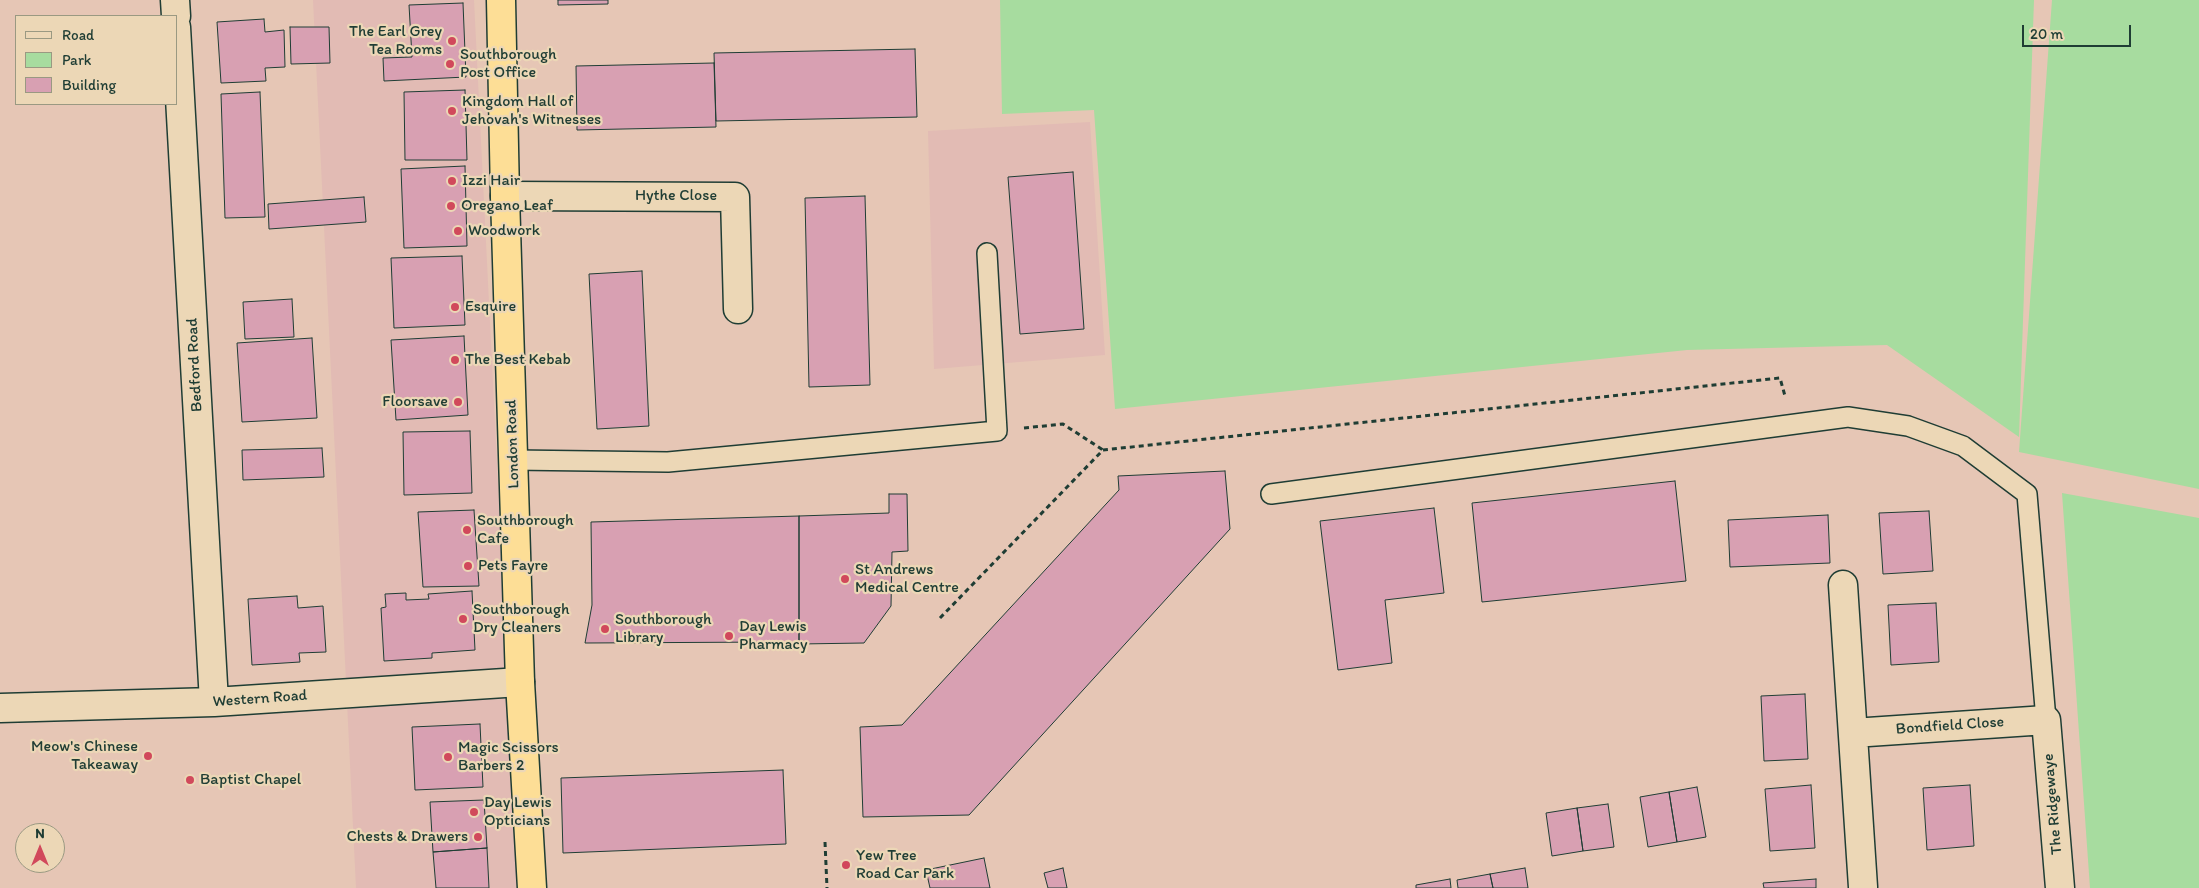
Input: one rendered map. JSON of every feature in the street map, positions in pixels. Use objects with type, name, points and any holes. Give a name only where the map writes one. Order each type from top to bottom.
[{"type":"highway","name":"London Road","points":[[501,0],[520,682],[532,888]]},
{"type":"street","points":[[175,0],[176,15]]},
{"type":"street","name":"Bedford Road","points":[[178,63],[214,702]]},
{"type":"street","name":"Hythe Close","points":[[505,196],[735,196],[738,309]]},
{"type":"street","points":[[1843,585],[1863,887]]},
{"type":"street","name":"Western Road","points":[[0,708],[214,702],[520,682]]},
{"type":"street","name":"Bondfield Close","points":[[1853,733],[2046,720]]},
{"type":"street","name":"The Ridgewaye","points":[[2046,720],[2060,888]]},
{"type":"lane","points":[[513,460],[668,462],[997,431],[987,253]]},
{"type":"lane","points":[[1271,494],[1848,417],[1908,426],[1963,446],[2027,494],[2046,720]]},
{"type":"path","points":[[997,431],[1063,424],[1103,450],[1780,378],[1793,423]]},
{"type":"path","points":[[940,618],[1103,450]]},
{"type":"path","points":[[825,842],[827,888]]},
{"type":"shaded area","points":[[313,0],[474,0],[518,888],[356,888]]},
{"type":"shaded area","points":[[1090,122],[1105,355],[934,369],[928,131]]},
{"type":"green space","points":[[1000,0],[2034,0],[2019,437],[1887,345],[1687,350],[1115,409],[1094,110],[1002,114]]},
{"type":"green space","points":[[2052,0],[2199,0],[2199,489],[2019,452]]},
{"type":"green space","points":[[2062,493],[2199,518],[2199,888],[2090,888]]},
{"type":"building","points":[[558,0],[608,0],[608,4],[558,5]]},
{"type":"building","points":[[463,3],[466,77],[384,81],[383,58],[412,57],[409,5]]},
{"type":"building","points":[[264,19],[265,32],[284,30],[285,67],[265,68],[266,81],[221,83],[217,22]]},
{"type":"building","points":[[290,27],[329,27],[330,63],[291,64]]},
{"type":"building","points":[[915,49],[917,117],[716,121],[714,53]]},
{"type":"building","points":[[714,63],[716,127],[577,130],[576,66]]},
{"type":"building","points":[[465,90],[467,160],[405,160],[404,92]]},
{"type":"building","points":[[260,92],[265,217],[225,218],[221,94]]},
{"type":"building","points":[[465,166],[467,246],[404,248],[401,169]]},
{"type":"building","points":[[1073,172],[1084,329],[1020,334],[1008,177]]},
{"type":"building","points":[[865,196],[870,385],[809,387],[805,198]]},
{"type":"building","points":[[364,197],[366,222],[269,229],[268,204]]},
{"type":"building","points":[[462,256],[465,325],[394,328],[391,258]]},
{"type":"building","points":[[642,271],[649,426],[597,429],[589,274]]},
{"type":"building","points":[[292,299],[294,337],[245,339],[243,302]]},
{"type":"building","points":[[464,336],[468,415],[396,420],[391,340]]},
{"type":"building","points":[[312,338],[317,418],[242,422],[237,343]]},
{"type":"building","points":[[470,431],[472,493],[404,495],[403,432]]},
{"type":"building","points":[[322,448],[324,477],[243,480],[242,450]]},
{"type":"building","points":[[1225,471],[1230,529],[969,815],[863,817],[860,727],[902,725],[1119,490],[1118,476]]},
{"type":"building","points":[[1675,481],[1686,581],[1482,602],[1472,503]]},
{"type":"building","name":"St Andrews Medical Centre","points":[[889,494],[907,494],[908,551],[892,552],[891,606],[864,643],[799,644],[799,516],[889,513]]},
{"type":"building","points":[[1434,508],[1444,593],[1385,600],[1392,663],[1338,670],[1320,521]]},
{"type":"building","points":[[474,510],[479,586],[423,587],[418,512]]},
{"type":"building","points":[[1929,511],[1933,571],[1883,574],[1879,513]]},
{"type":"building","points":[[1828,515],[1830,563],[1730,567],[1728,520]]},
{"type":"building","points":[[799,516],[799,644],[774,642],[585,643],[592,605],[591,522]]},
{"type":"building","points":[[472,591],[475,650],[432,653],[432,658],[384,661],[381,608],[386,607],[385,594],[406,593],[406,600],[429,599],[428,594]]},
{"type":"building","points":[[297,596],[298,608],[323,606],[326,652],[299,653],[300,662],[252,665],[248,599]]},
{"type":"building","points":[[1936,603],[1939,662],[1891,665],[1888,605]]},
{"type":"building","points":[[1805,694],[1808,759],[1764,761],[1761,696]]},
{"type":"building","name":"Magic Scissors Barbers 2","points":[[480,724],[483,787],[415,790],[412,727]]},
{"type":"building","points":[[783,770],[786,844],[563,853],[561,778]]},
{"type":"building","points":[[1811,785],[1815,848],[1770,851],[1765,789]]},
{"type":"building","points":[[1970,785],[1974,846],[1927,850],[1923,788]]},
{"type":"building","points":[[1697,787],[1706,837],[1677,842],[1669,792]]},
{"type":"building","points":[[1669,792],[1677,842],[1648,847],[1640,797]]},
{"type":"building","points":[[484,800],[487,848],[433,852],[430,802]]},
{"type":"building","points":[[1608,804],[1614,847],[1583,851],[1577,808]]},
{"type":"building","points":[[1577,808],[1583,851],[1552,856],[1546,813]]},
{"type":"building","points":[[487,848],[489,888],[436,888],[433,852]]},
{"type":"building","points":[[984,858],[990,888],[930,888],[926,870]]},
{"type":"building","points":[[1063,868],[1067,888],[1048,888],[1044,873]]},
{"type":"building","points":[[1525,868],[1528,888],[1493,888],[1490,874]]},
{"type":"building","points":[[1490,874],[1493,888],[1458,888],[1457,880]]},
{"type":"building","points":[[1450,879],[1451,888],[1416,888],[1416,885]]},
{"type":"building","points":[[1816,879],[1816,888],[1764,888],[1763,883]]},
{"type":"place","name":"The Earl Grey Tea Rooms","points":[[452,41]]},
{"type":"place","name":"Southborough Post Office","points":[[450,64]]},
{"type":"place","name":"Kingdom Hall of Jehovah's Witnesses","points":[[452,111]]},
{"type":"place","name":"Izzi Hair","points":[[452,181]]},
{"type":"place","name":"Oregano Leaf","points":[[451,206]]},
{"type":"place","name":"Woodwork","points":[[458,231]]},
{"type":"place","name":"Esquire","points":[[455,307]]},
{"type":"place","name":"The Best Kebab","points":[[455,360]]},
{"type":"place","name":"Floorsave","points":[[458,402]]},
{"type":"place","name":"Southborough Cafe","points":[[467,530]]},
{"type":"place","name":"Pets Fayre","points":[[468,566]]},
{"type":"place","name":"St Andrews Medical Centre","points":[[845,579]]},
{"type":"place","name":"Southborough Dry Cleaners","points":[[463,619]]},
{"type":"place","name":"Southborough Library","points":[[605,629]]},
{"type":"place","name":"Day Lewis Pharmacy","points":[[729,636]]},
{"type":"place","name":"Meow's Chinese Takeaway","points":[[148,756]]},
{"type":"place","name":"Magic Scissors Barbers 2","points":[[448,757]]},
{"type":"place","name":"Baptist Chapel","points":[[190,780]]},
{"type":"place","name":"Day Lewis Opticians","points":[[474,812]]},
{"type":"place","name":"Chests & Drawers","points":[[478,837]]},
{"type":"place","name":"Yew Tree Road Car Park","points":[[846,865]]}]
